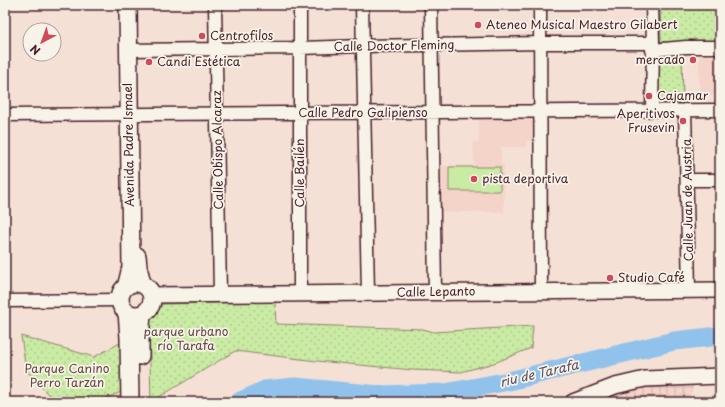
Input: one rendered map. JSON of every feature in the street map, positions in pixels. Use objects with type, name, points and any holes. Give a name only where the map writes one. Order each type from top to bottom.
[{"type":"main road","name":"Avenida Padre Ismael","points":[[128,5],[132,50]]},
{"type":"main road","name":"Avenida Padre Ismael","points":[[134,5],[132,114],[140,287]]},
{"type":"main road","points":[[129,309],[145,312],[150,306],[152,299],[140,287],[121,292],[140,340],[141,402]]},
{"type":"main road","points":[[129,309],[130,402]]},
{"type":"street","name":"Calle Obispo Alcaraz","points":[[215,5],[220,294]]},
{"type":"street","name":"Calle Bailén","points":[[300,5],[300,293]]},
{"type":"street","points":[[362,5],[368,293]]},
{"type":"street","points":[[431,5],[435,292]]},
{"type":"street","points":[[540,5],[541,291]]},
{"type":"street","points":[[652,5],[652,110]]},
{"type":"street","name":"Calle Doctor Fleming","points":[[132,50],[216,50],[540,43],[720,48]]},
{"type":"street","name":"Calle Juan de Austria","points":[[686,110],[689,290]]},
{"type":"street","name":"Calle Pedro Galipienso","points":[[5,115],[720,110]]},
{"type":"street","points":[[688,180],[720,180]]},
{"type":"street","name":"Calle Lepanto","points":[[140,287],[220,294],[720,290]]},
{"type":"street","points":[[5,301],[129,309]]},
{"type":"street","points":[[573,402],[615,386],[645,379],[720,376]]},
{"type":"street","points":[[588,402],[615,392],[645,384],[720,381]]},
{"type":"shaded area","points":[[699,56],[720,56],[720,96],[699,96]]},
{"type":"shaded area","points":[[531,117],[534,120],[534,140],[526,141],[526,147],[501,147],[501,164],[504,165],[504,212],[441,212],[441,166],[474,166],[473,142],[479,142],[479,118]]},
{"type":"shaded area","points":[[699,369],[688,402],[564,402],[640,375]]},
{"type":"green space","points":[[660,5],[720,5],[720,41],[661,42]]},
{"type":"green space","points":[[682,49],[683,103],[658,103],[658,50]]},
{"type":"green space","name":"pista deportiva","points":[[449,167],[500,167],[500,191],[449,191]]},
{"type":"green space","name":"parque urbano río Tarafa","points":[[275,302],[276,324],[423,329],[434,332],[533,326],[531,348],[494,363],[461,372],[413,370],[317,361],[235,351],[151,402],[149,321],[162,304]]},
{"type":"green space","name":"Parque Canino Perro Tarzán","points":[[21,336],[94,357],[129,338],[130,388],[98,402],[55,402],[26,370]]},
{"type":"waterway","name":"riu de Tarafa","points":[[239,402],[265,390],[295,387],[380,395],[445,393],[509,381],[674,341],[720,336]]},
{"type":"place","name":"Ateneo Musical Maestro Gilabert","points":[[478,25]]},
{"type":"place","name":"Centrofilos","points":[[202,36]]},
{"type":"place","name":"mercado","points":[[693,60]]},
{"type":"place","name":"Candi Estética","points":[[149,62]]},
{"type":"place","name":"Cajamar","points":[[649,96]]},
{"type":"place","name":"Aperitivos Frusevin","points":[[683,121]]},
{"type":"place","name":"pista deportiva","points":[[474,179]]},
{"type":"place","name":"Studio Café","points":[[610,278]]}]
